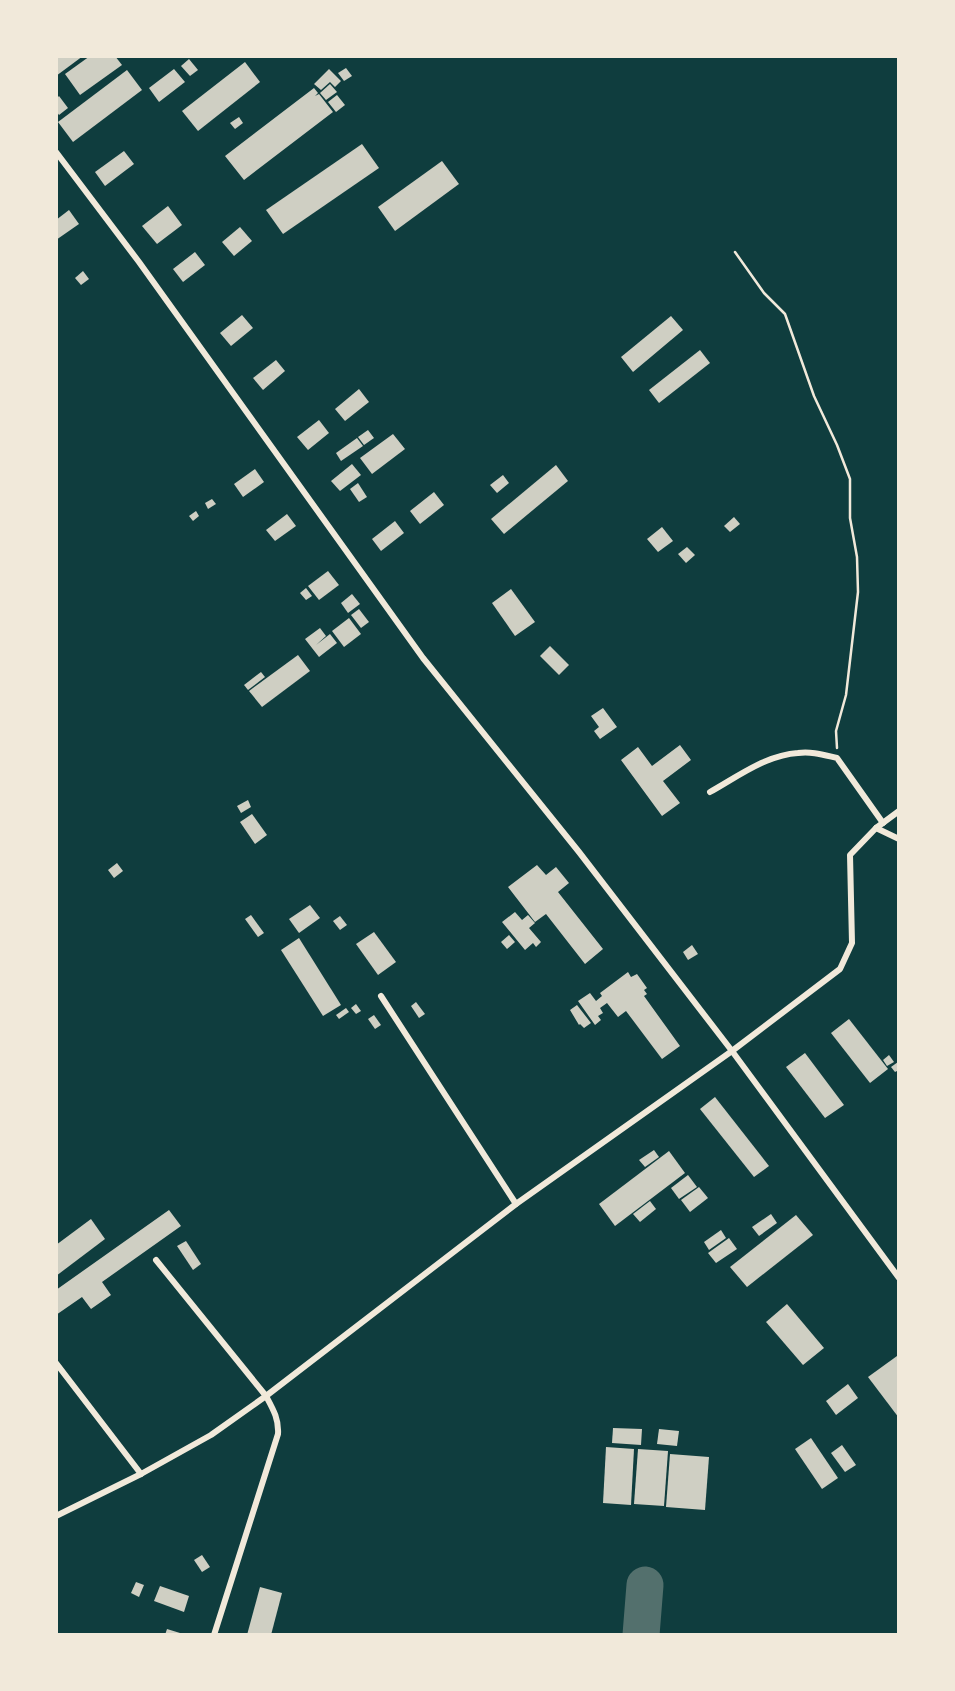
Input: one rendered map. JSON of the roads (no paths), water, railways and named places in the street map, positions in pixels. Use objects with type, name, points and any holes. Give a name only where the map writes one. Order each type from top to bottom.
[{"type":"street","points":[[56,152],[139,262],[423,658],[579,852],[732,1051],[899,1278]]},
{"type":"street","points":[[710,792],[768,760],[797,752],[837,758],[883,823]]},
{"type":"street","points":[[56,1516],[141,1474],[211,1435],[266,1396],[516,1204],[732,1051],[840,969],[852,943],[850,855],[876,828],[899,811]]},
{"type":"street","points":[[876,828],[899,839]]},
{"type":"street","points":[[381,996],[516,1204]]},
{"type":"street","points":[[156,1260],[266,1396],[276,1415],[278,1434],[214,1635]]},
{"type":"street","points":[[56,1363],[141,1474]]}]
